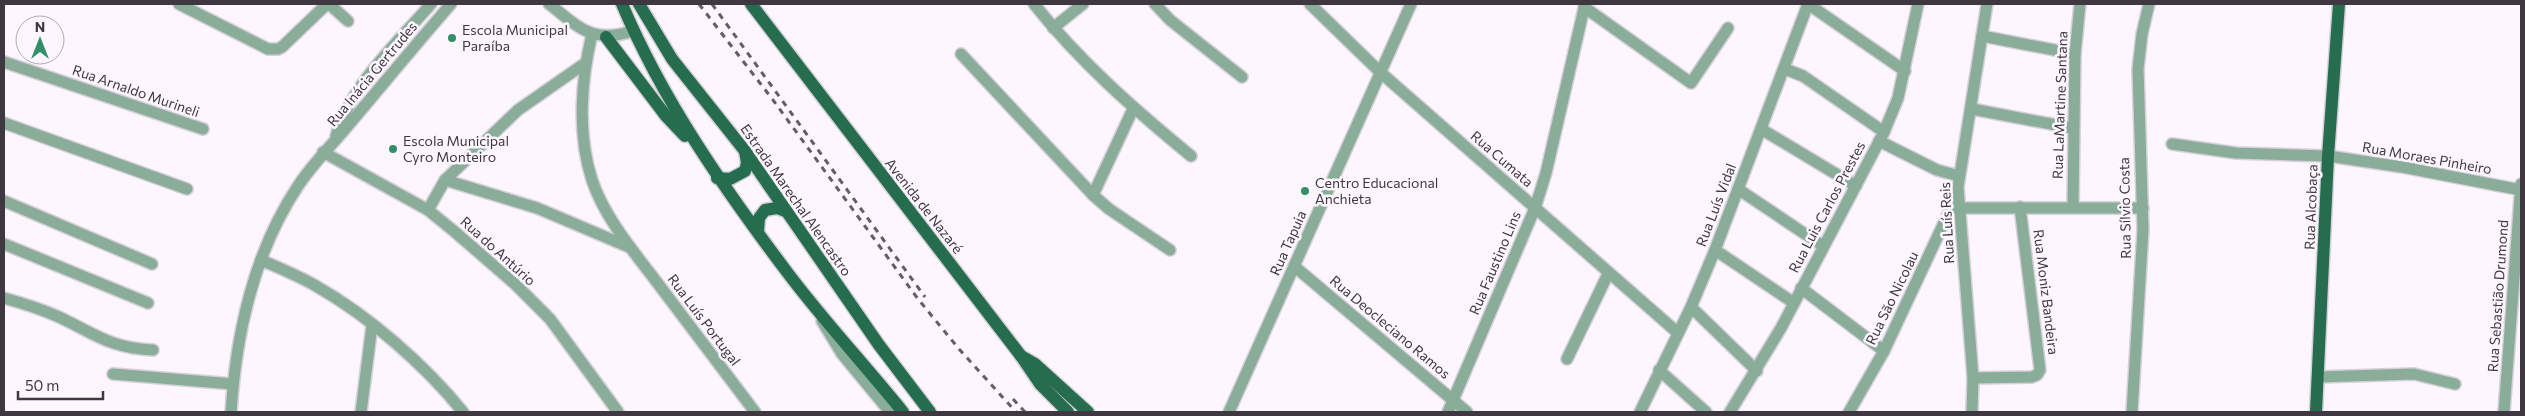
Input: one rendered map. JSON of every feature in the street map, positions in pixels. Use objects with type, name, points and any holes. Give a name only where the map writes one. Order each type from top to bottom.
[{"type":"main road","points":[[622,4],[633,31],[717,178],[812,304],[903,412]]},
{"type":"main road","name":"Estrada Marechal Alencastro","points":[[639,4],[679,69],[745,151],[879,345],[930,412]]},
{"type":"main road","name":"Avenida de Nazaré","points":[[751,4],[1022,356],[1035,364],[1088,412]]},
{"type":"main road","name":"Rua Alcobaça","points":[[2316,412],[2328,156],[2338,4]]},
{"type":"main road","points":[[606,37],[666,116],[700,151]]},
{"type":"main road","points":[[717,178],[730,179],[745,171],[747,163],[745,151]]},
{"type":"main road","points":[[758,232],[759,218],[765,210],[777,208],[785,211]]},
{"type":"main road","points":[[1022,356],[1040,384],[1068,412]]},
{"type":"street","points":[[179,4],[268,49],[282,47],[328,4],[348,21]]},
{"type":"street","name":"Rua Inácia Gertrudes","points":[[335,140],[343,115],[357,94],[431,4]]},
{"type":"street","name":"Rua Inácia Gertrudes","points":[[231,412],[233,384],[243,321],[261,260],[297,187],[323,152],[451,4]]},
{"type":"street","points":[[549,4],[592,34],[606,37],[633,31]]},
{"type":"street","points":[[1034,4],[1053,28],[1133,109],[1191,156]]},
{"type":"street","points":[[1053,28],[1083,4]]},
{"type":"street","points":[[1155,4],[1170,20],[1242,77]]},
{"type":"street","name":"Rua Cumata","points":[[1310,4],[1380,72],[1608,274],[1678,333]]},
{"type":"street","name":"Rua Tapuia","points":[[1230,412],[1411,4]]},
{"type":"street","points":[[1808,4],[1905,71]]},
{"type":"street","name":"Rua Luís Vidal","points":[[1640,412],[1691,307],[1715,250],[1808,4]]},
{"type":"street","name":"Rua Luis Carlos Prestes","points":[[1730,412],[1757,371],[1882,137],[1898,98],[1918,4]]},
{"type":"street","name":"Rua Luís Reis","points":[[1972,412],[1973,378],[1958,194],[1959,176],[1972,109],[1987,4]]},
{"type":"street","name":"Rua LaMartine Santana","points":[[2073,206],[2072,128],[2075,54],[2080,4]]},
{"type":"street","name":"Rua Sílvio Costa","points":[[2132,412],[2143,208],[2138,69],[2142,34],[2149,4]]},
{"type":"street","points":[[1585,5],[1691,83],[1728,28]]},
{"type":"street","name":"Rua Faustino Lins","points":[[1448,412],[1535,208],[1546,173],[1585,5]]},
{"type":"street","name":"Rua Luís Portugal","points":[[592,34],[584,64],[582,99],[585,153],[592,181],[601,202],[630,247],[755,412]]},
{"type":"street","points":[[1982,36],[2075,54]]},
{"type":"street","points":[[961,54],[1093,195],[1110,209],[1170,250]]},
{"type":"street","name":"Rua Arnaldo Murineli","points":[[4,62],[203,130]]},
{"type":"street","points":[[428,210],[445,180],[518,110],[584,64]]},
{"type":"street","points":[[1785,69],[1803,76],[1882,137],[1937,170],[1959,176]]},
{"type":"street","points":[[357,94],[368,102]]},
{"type":"street","points":[[1093,195],[1133,109]]},
{"type":"street","points":[[1972,109],[2072,128]]},
{"type":"street","points":[[4,123],[187,189]]},
{"type":"street","points":[[1761,129],[1856,186]]},
{"type":"street","name":"Rua Moraes Pinheiro","points":[[2172,144],[2236,153],[2328,156],[2521,187]]},
{"type":"street","name":"Rua do Antúrio","points":[[323,152],[428,210],[514,284],[550,320],[618,412]]},
{"type":"street","points":[[445,180],[537,208],[630,247]]},
{"type":"street","name":"Rua Sebastião Drumond","points":[[2504,412],[2518,288],[2521,187]]},
{"type":"street","points":[[1738,189],[1823,246]]},
{"type":"street","name":"Rua São Nicolau","points":[[1849,412],[1884,351],[1958,194]]},
{"type":"street","points":[[4,201],[152,264]]},
{"type":"street","points":[[1960,208],[2073,206],[2143,208]]},
{"type":"street","name":"Rua Moniz Bandeira","points":[[1973,378],[2032,377],[2037,375],[2040,370],[2020,207]]},
{"type":"street","points":[[4,244],[148,303]]},
{"type":"street","points":[[1715,250],[1794,303]]},
{"type":"street","points":[[261,260],[317,286],[372,325],[406,351],[448,393],[463,412]]},
{"type":"street","name":"Rua Deocleciano Ramos","points":[[1294,266],[1467,412]]},
{"type":"street","points":[[1567,359],[1608,274]]},
{"type":"street","points":[[1801,288],[1884,351]]},
{"type":"street","points":[[4,298],[58,317],[108,343],[129,349],[153,350]]},
{"type":"street","points":[[812,304],[842,354],[890,412]]},
{"type":"street","points":[[1691,307],[1757,371]]},
{"type":"street","points":[[361,412],[372,325]]},
{"type":"street","points":[[2509,358],[2521,359]]},
{"type":"street","points":[[1659,370],[1706,412]]},
{"type":"street","points":[[113,374],[233,384]]},
{"type":"street","points":[[2318,377],[2414,374],[2455,384]]},
{"type":"railway","points":[[699,4],[773,100],[918,299],[959,349],[1016,412]]},
{"type":"railway","points":[[712,4],[925,297]]},
{"type":"railway","points":[[1013,399],[1025,412]]},
{"type":"place","name":"Escola Municipal Paraíba","points":[[452,38]]},
{"type":"place","name":"Escola Municipal Cyro Monteiro","points":[[393,149]]},
{"type":"place","name":"Centro Educacional Anchieta","points":[[1305,191]]}]
